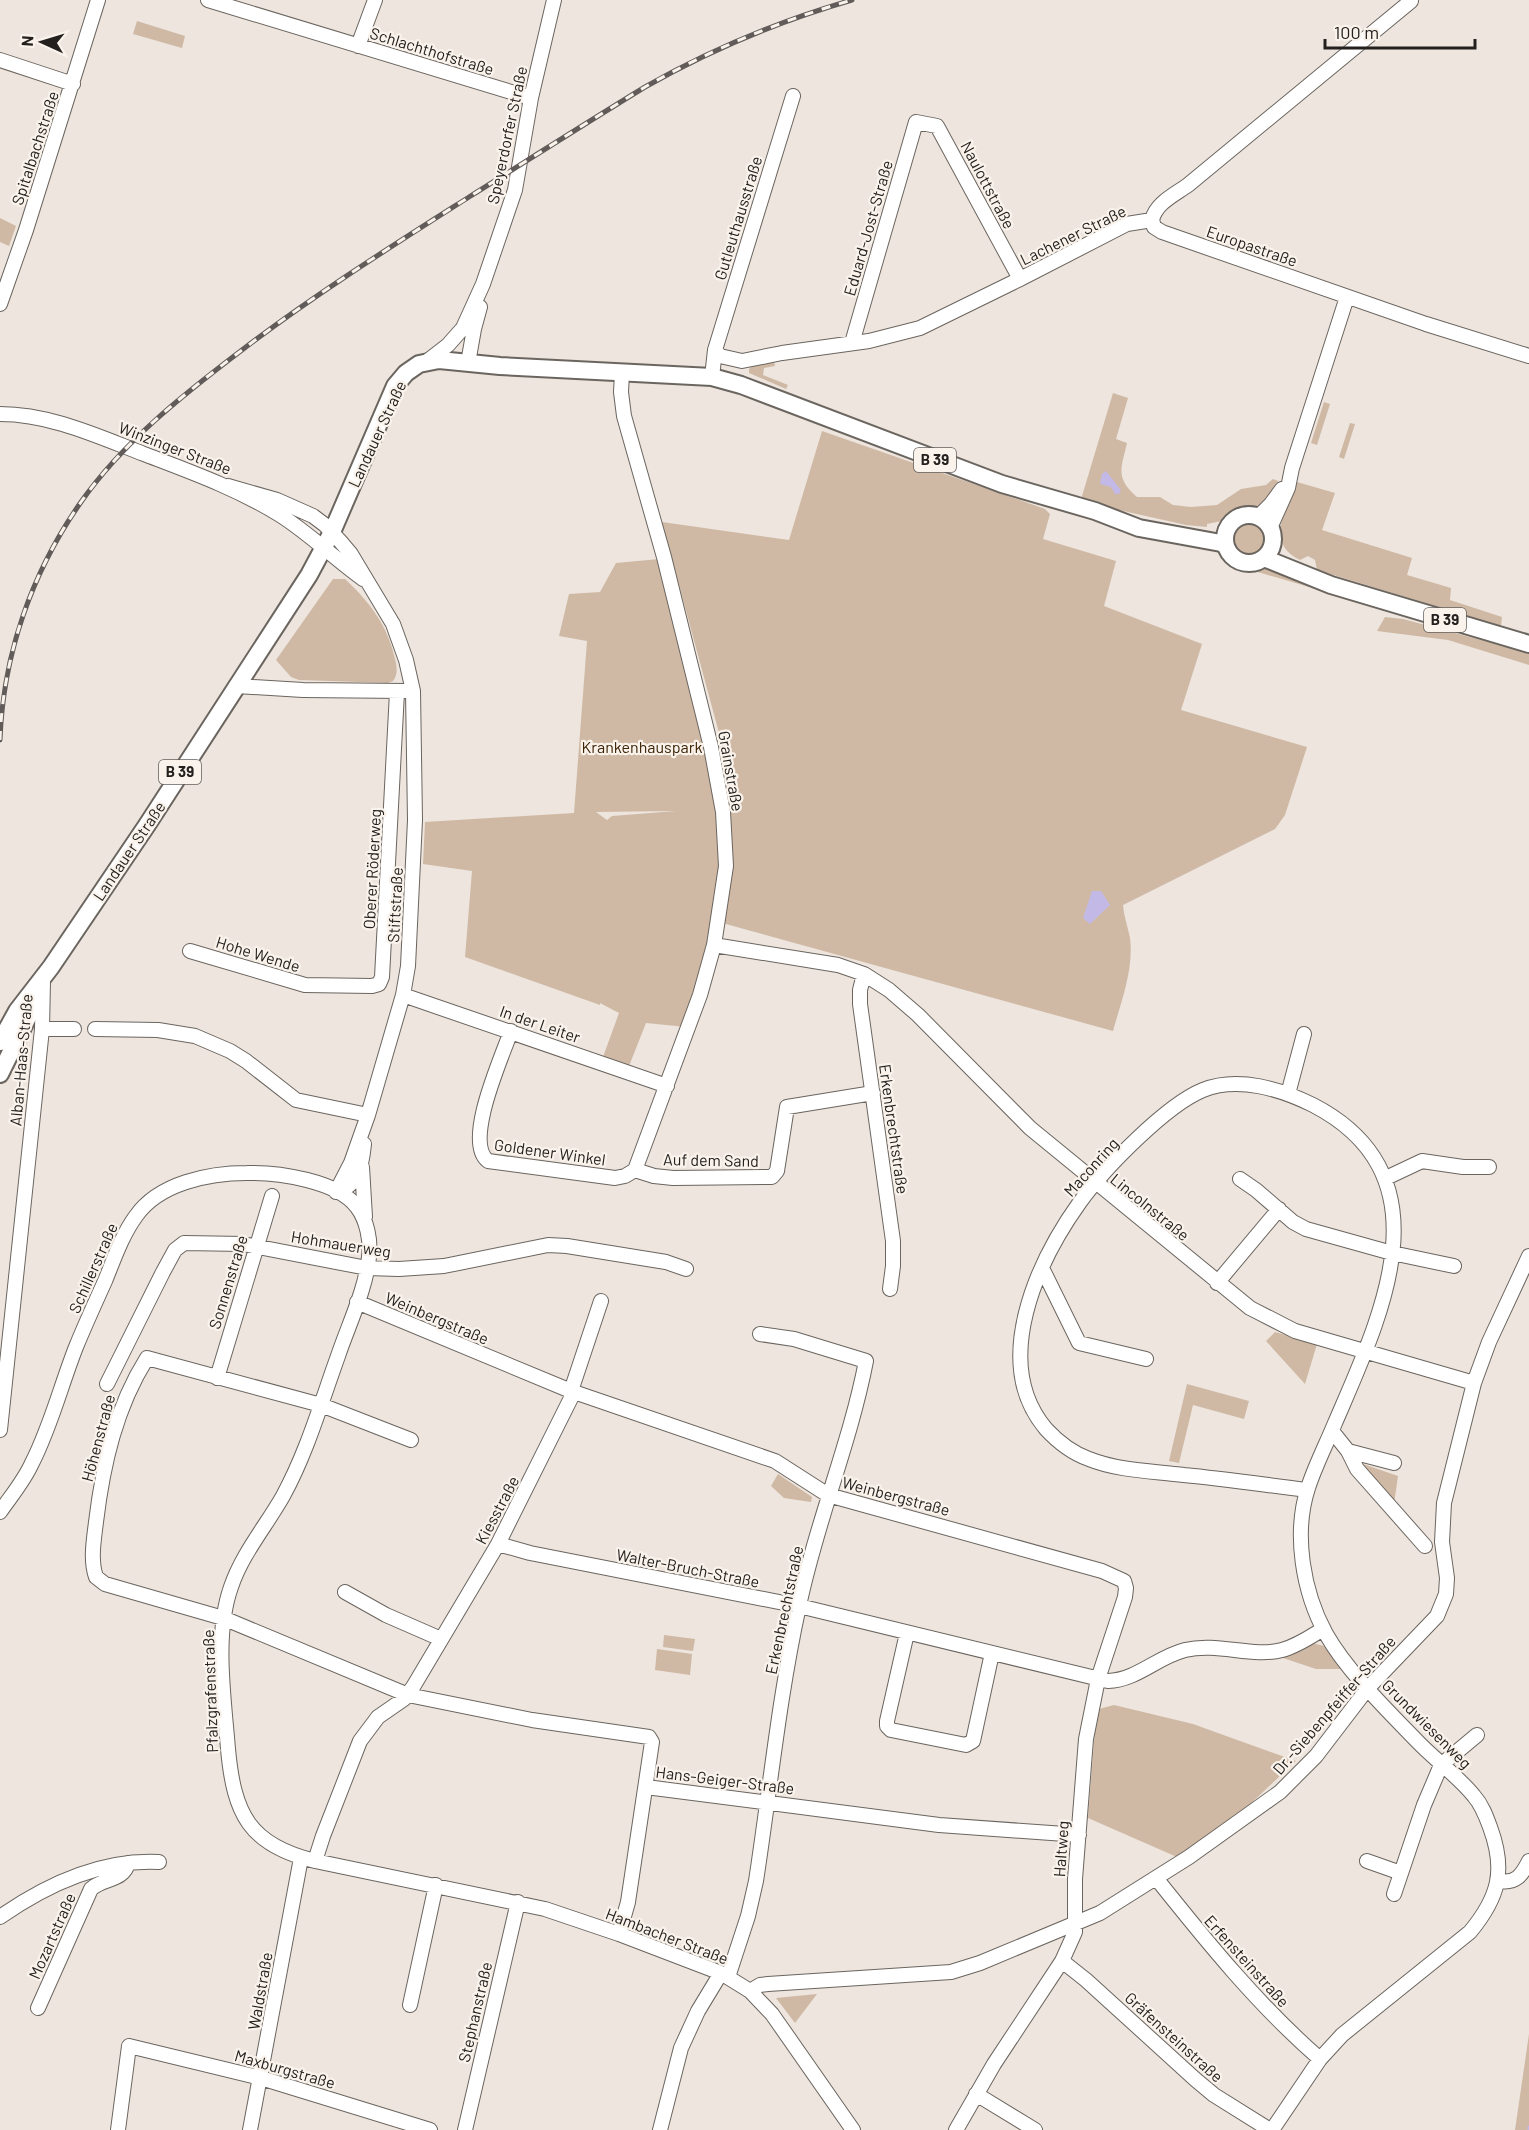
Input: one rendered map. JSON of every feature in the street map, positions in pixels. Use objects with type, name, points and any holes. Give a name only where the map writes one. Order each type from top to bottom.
[{"type":"main road","name":"B 39","points":[[426,362],[448,360],[622,373],[707,376],[730,382],[1010,487],[1095,511],[1188,529],[1227,529],[1231,523],[1244,515],[1264,522]]},
{"type":"main road","name":"Landauer Straße","points":[[0,1042],[16,1011],[43,979],[297,595],[332,532],[395,386],[406,373],[426,362]]},
{"type":"main road","name":"B 39","points":[[1095,511],[1139,528],[1221,543],[1226,546],[1232,557],[1243,563],[1254,563],[1268,552],[1303,573],[1331,585],[1529,644]]},
{"type":"main road","points":[[1264,522],[1272,534],[1268,552]]},
{"type":"main road","points":[[1226,546],[1224,540],[1227,529]]},
{"type":"main road","name":"Landauer Straße","points":[[0,1074],[28,1017],[43,979]]},
{"type":"street","name":"Spitalbachstraße","points":[[0,304],[26,230],[98,0]]},
{"type":"street","name":"Schlachthofstraße","points":[[208,0],[250,6],[358,46],[531,98]]},
{"type":"street","name":"Schlachthofstraße","points":[[358,46],[375,0]]},
{"type":"street","name":"Speyerdorfer Straße","points":[[426,362],[448,345],[463,328],[483,284],[514,190],[531,98],[554,0]]},
{"type":"street","name":"Lachener Straße","points":[[742,361],[889,337],[920,328],[1127,224],[1152,220],[1159,206],[1411,1]]},
{"type":"street","points":[[0,60],[73,84]]},
{"type":"street","name":"Gutleuthausstraße","points":[[707,376],[793,96]]},
{"type":"street","name":"Naulottstraße","points":[[916,122],[937,126],[1020,279]]},
{"type":"street","name":"Eduard-Jost-Straße","points":[[852,343],[916,122]]},
{"type":"street","name":"Europastraße","points":[[1152,220],[1154,227],[1162,232],[1426,324],[1529,356]]},
{"type":"street","points":[[468,363],[483,284]]},
{"type":"street","points":[[1264,522],[1288,488],[1292,468],[1347,297]]},
{"type":"street","points":[[715,350],[720,356],[742,361],[730,382]]},
{"type":"street","name":"Grainstraße","points":[[622,373],[621,392],[624,416],[664,557],[709,735],[721,803],[726,866],[714,945],[700,995],[635,1170]]},
{"type":"street","name":"Winzinger Straße","points":[[0,414],[41,417],[228,486],[281,516],[324,548]]},
{"type":"street","name":"Stiftstraße","points":[[228,486],[277,500],[298,509],[319,520],[332,532],[351,554],[384,606],[400,639],[413,691],[415,820],[408,966],[403,995],[368,1115],[351,1163],[336,1192]]},
{"type":"street","name":"Stiftstraße","points":[[324,548],[368,581]]},
{"type":"street","points":[[236,686],[303,690],[413,691]]},
{"type":"street","name":"Oberer Röderweg","points":[[317,986],[377,986],[381,982],[397,692]]},
{"type":"street","name":"Lincolnstraße","points":[[714,945],[838,965],[864,974],[905,1003],[1030,1128],[1250,1308],[1295,1331],[1364,1353],[1474,1383]]},
{"type":"street","name":"Hohe Wende","points":[[190,951],[292,982],[317,986]]},
{"type":"street","name":"Erkenbrechtstraße","points":[[864,974],[860,990],[860,1004],[893,1241],[890,1289]]},
{"type":"street","name":"Alban-Haas-Straße","points":[[0,1430],[42,1029],[43,979]]},
{"type":"street","name":"In der Leiter","points":[[403,995],[667,1086]]},
{"type":"street","points":[[42,1029],[74,1029]]},
{"type":"street","points":[[94,1029],[158,1030],[195,1036],[230,1051],[246,1061],[291,1098],[302,1103],[368,1115]]},
{"type":"street","name":"Goldener Winkel","points":[[511,1031],[481,1119],[479,1139],[482,1157],[488,1161],[615,1178],[635,1170]]},
{"type":"street","points":[[1287,1094],[1304,1034]]},
{"type":"street","name":"Maconring","points":[[1238,1084],[1287,1094],[1340,1120],[1368,1147],[1386,1178],[1394,1216],[1392,1253],[1379,1310],[1364,1353],[1307,1490],[1108,1465],[1078,1454],[1055,1438],[1037,1417],[1024,1388],[1020,1365],[1020,1342],[1023,1327],[1042,1268],[1061,1230],[1095,1183],[1173,1107],[1217,1085],[1238,1084]]},
{"type":"street","name":"Auf dem Sand","points":[[635,1170],[654,1176],[673,1178],[772,1177],[777,1171],[787,1107],[873,1093]]},
{"type":"street","name":"Stiftstraße","points":[[336,1192],[348,1188],[358,1173],[368,1115]]},
{"type":"street","name":"Stiftstraße","points":[[362,1160],[366,1225]]},
{"type":"street","points":[[1386,1178],[1422,1161],[1463,1167],[1489,1167]]},
{"type":"street","name":"Schillerstraße","points":[[1,1509],[32,1464],[92,1310],[128,1229],[148,1202],[176,1186],[198,1179],[232,1173],[257,1173],[297,1178],[336,1192],[355,1204],[366,1225],[369,1250],[368,1268]]},
{"type":"street","points":[[1240,1179],[1306,1230],[1392,1253],[1454,1266]]},
{"type":"street","name":"Sonnenstraße","points":[[217,1378],[272,1196]]},
{"type":"street","points":[[1217,1283],[1279,1209]]},
{"type":"street","name":"Hohmauerweg","points":[[107,1384],[163,1272],[179,1246],[192,1242],[256,1246],[368,1268],[399,1269],[444,1266],[548,1245],[567,1246],[666,1262],[686,1269]]},
{"type":"street","name":"Dr.-Siebenpfeiffer-Straße","points":[[1075,1924],[1100,1913],[1156,1878],[1280,1792],[1316,1756],[1368,1688],[1437,1616],[1443,1606],[1447,1578],[1442,1542],[1444,1503],[1474,1383],[1489,1342],[1529,1256]]},
{"type":"street","name":"Pfalzgrafenstraße","points":[[301,1858],[280,1850],[262,1838],[250,1824],[236,1798],[231,1781],[222,1659],[224,1618],[226,1601],[236,1575],[292,1478],[321,1405],[368,1268]]},
{"type":"street","points":[[1042,1268],[1079,1343],[1146,1359]]},
{"type":"street","points":[[572,1392],[601,1301]]},
{"type":"street","name":"Weinbergstraße","points":[[357,1302],[572,1392],[775,1461],[828,1495],[1102,1571],[1121,1579],[1125,1583],[1125,1597],[1098,1679]]},
{"type":"street","name":"Erkenbrechtstraße","points":[[660,2130],[681,2048],[698,2011],[724,1975],[748,1916],[756,1881],[799,1606],[828,1495],[856,1407],[866,1361],[794,1339],[760,1334]]},
{"type":"street","name":"Höhenstraße","points":[[224,1618],[105,1584],[96,1577],[93,1564],[98,1504],[105,1464],[115,1424],[129,1389],[147,1358],[321,1405]]},
{"type":"street","name":"Kiesstraße","points":[[315,1862],[360,1741],[378,1717],[408,1695],[473,1589],[498,1544],[572,1392]]},
{"type":"street","points":[[321,1405],[411,1440]]},
{"type":"street","points":[[1332,1431],[1348,1451],[1357,1469],[1425,1546]]},
{"type":"street","points":[[1348,1451],[1394,1463]]},
{"type":"street","name":"Grundwiesenweg","points":[[1271,2130],[1320,2059],[1342,2035],[1470,1932],[1484,1916],[1498,1881],[1497,1847],[1485,1813],[1471,1791],[1441,1765],[1368,1688],[1335,1648],[1323,1629],[1309,1592],[1303,1558],[1302,1527],[1307,1490]]},
{"type":"street","name":"Walter-Bruch-Straße","points":[[498,1544],[530,1553],[799,1606],[1098,1679]]},
{"type":"street","points":[[345,1592],[386,1615],[441,1639]]},
{"type":"street","name":"Hans-Geiger-Straße","points":[[224,1618],[408,1695],[532,1720],[649,1737],[652,1742],[646,1786],[939,1825],[1079,1835]]},
{"type":"street","points":[[1098,1679],[1128,1678],[1168,1656],[1196,1648],[1281,1650],[1323,1629]]},
{"type":"street","points":[[907,1633],[887,1721],[887,1726],[891,1730],[970,1744],[973,1741],[992,1653]]},
{"type":"street","name":"Haltweg","points":[[1075,1924],[1086,1739],[1098,1679]]},
{"type":"street","points":[[1394,1894],[1424,1805],[1441,1765],[1478,1735]]},
{"type":"street","points":[[619,1934],[628,1902],[646,1786]]},
{"type":"street","name":"Hambacher Straße","points":[[301,1858],[518,1902],[619,1934],[724,1975],[750,1991],[772,2014],[853,2130]]},
{"type":"street","name":"Waldstraße","points":[[250,2130],[301,1858]]},
{"type":"street","points":[[1367,1861],[1401,1873]]},
{"type":"street","points":[[1498,1881],[1506,1882],[1517,1879],[1522,1875],[1529,1861]]},
{"type":"street","points":[[0,1917],[38,1892],[77,1875],[128,1863],[159,1862]]},
{"type":"street","name":"Mozartstraße","points":[[38,2008],[91,1889],[102,1881],[121,1876],[128,1863]]},
{"type":"street","name":"Erfensteinstraße","points":[[1156,1878],[1212,1949],[1252,1993],[1320,2059]]},
{"type":"street","points":[[410,2006],[436,1885]]},
{"type":"street","name":"Stephanstraße","points":[[465,2130],[518,1902]]},
{"type":"street","points":[[750,1991],[760,1985],[768,1984],[951,1972],[980,1963],[1075,1924],[1072,1941],[1062,1961],[976,2094],[956,2130]]},
{"type":"street","name":"Gräfensteinstraße","points":[[1062,1961],[1214,2095],[1271,2130]]},
{"type":"street","name":"Maxburgstraße","points":[[118,2130],[129,2046],[261,2078],[430,2130]]},
{"type":"street","points":[[976,2094],[1035,2130]]},
{"type":"green space","points":[[137,21],[185,36],[182,48],[133,34]]},
{"type":"green space","points":[[0,218],[16,226],[9,246],[0,242]]},
{"type":"green space","points":[[774,362],[775,366],[764,368],[763,375],[788,385],[786,389],[749,373],[753,365]]},
{"type":"green space","points":[[1113,393],[1128,398],[1116,439],[1127,443],[1122,473],[1125,484],[1137,497],[1160,497],[1173,505],[1191,507],[1217,505],[1241,489],[1266,485],[1273,479],[1278,481],[1265,502],[1257,507],[1238,509],[1222,521],[1207,524],[1207,527],[1186,525],[1083,502],[1082,496]]},
{"type":"green space","points":[[1324,402],[1330,404],[1317,445],[1311,443]]},
{"type":"green space","points":[[1350,423],[1355,424],[1344,459],[1339,457]]},
{"type":"green space","name":"Krankenhauspark","points":[[822,431],[1045,509],[1050,514],[1043,539],[1116,561],[1104,606],[1202,644],[1181,710],[1307,747],[1285,815],[1275,829],[1123,905],[1131,950],[1126,985],[1113,1031],[715,921],[686,1027],[646,1023],[629,1066],[603,1057],[619,1013],[600,1003],[600,1005],[465,957],[472,871],[423,864],[425,822],[574,813],[587,641],[559,636],[569,594],[600,592],[616,563],[659,559],[707,747],[715,809],[732,810],[722,744],[662,522],[789,540]],"holes":[[[676,811],[612,816],[607,820],[596,812]]]},
{"type":"green space","points":[[1297,482],[1335,493],[1322,530],[1412,558],[1407,575],[1451,588],[1450,600],[1502,617],[1501,626],[1317,570],[1315,560],[1308,556],[1300,560],[1289,553],[1280,535],[1281,524]]},
{"type":"green space","points":[[1250,521],[1263,526],[1268,539],[1263,552],[1250,557],[1237,552],[1232,539],[1237,526]]},
{"type":"green space","points":[[1268,563],[1333,594],[1251,570]]},
{"type":"green space","points":[[333,579],[345,579],[370,605],[382,625],[396,662],[397,668],[393,681],[388,683],[299,680],[291,677],[276,660]]},
{"type":"green space","points":[[1385,617],[1403,619],[1529,653],[1529,665],[1448,640],[1377,631]]},
{"type":"green space","points":[[1275,1332],[1317,1344],[1305,1384],[1266,1341]]},
{"type":"green space","points":[[1187,1384],[1249,1401],[1244,1419],[1193,1405],[1179,1463],[1169,1461]]},
{"type":"green space","points":[[1360,1463],[1398,1476],[1394,1504]]},
{"type":"green space","points":[[778,1474],[812,1497],[811,1502],[784,1498],[771,1486]]},
{"type":"green space","points":[[664,1635],[695,1639],[693,1651],[663,1647]]},
{"type":"green space","points":[[1312,1643],[1324,1646],[1341,1669],[1316,1669],[1280,1657]]},
{"type":"green space","points":[[657,1649],[692,1654],[690,1675],[655,1670]]},
{"type":"green space","points":[[1114,1705],[1193,1724],[1296,1761],[1230,1823],[1177,1857],[1088,1818],[1095,1729],[1099,1709]]},
{"type":"green space","points":[[817,1994],[795,2023],[776,1998]]},
{"type":"green space","points":[[1529,2034],[1529,2130],[1515,2130]]},
{"type":"shaded area","points":[[1106,471],[1121,490],[1119,494],[1115,494],[1111,487],[1100,484],[1102,474]]},
{"type":"shaded area","points":[[1092,891],[1101,891],[1110,905],[1090,924],[1083,918]]},
{"type":"railway","points":[[0,740],[2,708],[14,645],[23,615],[48,557],[81,502],[98,480],[135,439],[156,420],[242,350],[325,290],[645,87],[694,61],[746,38],[798,17],[852,0]]}]
